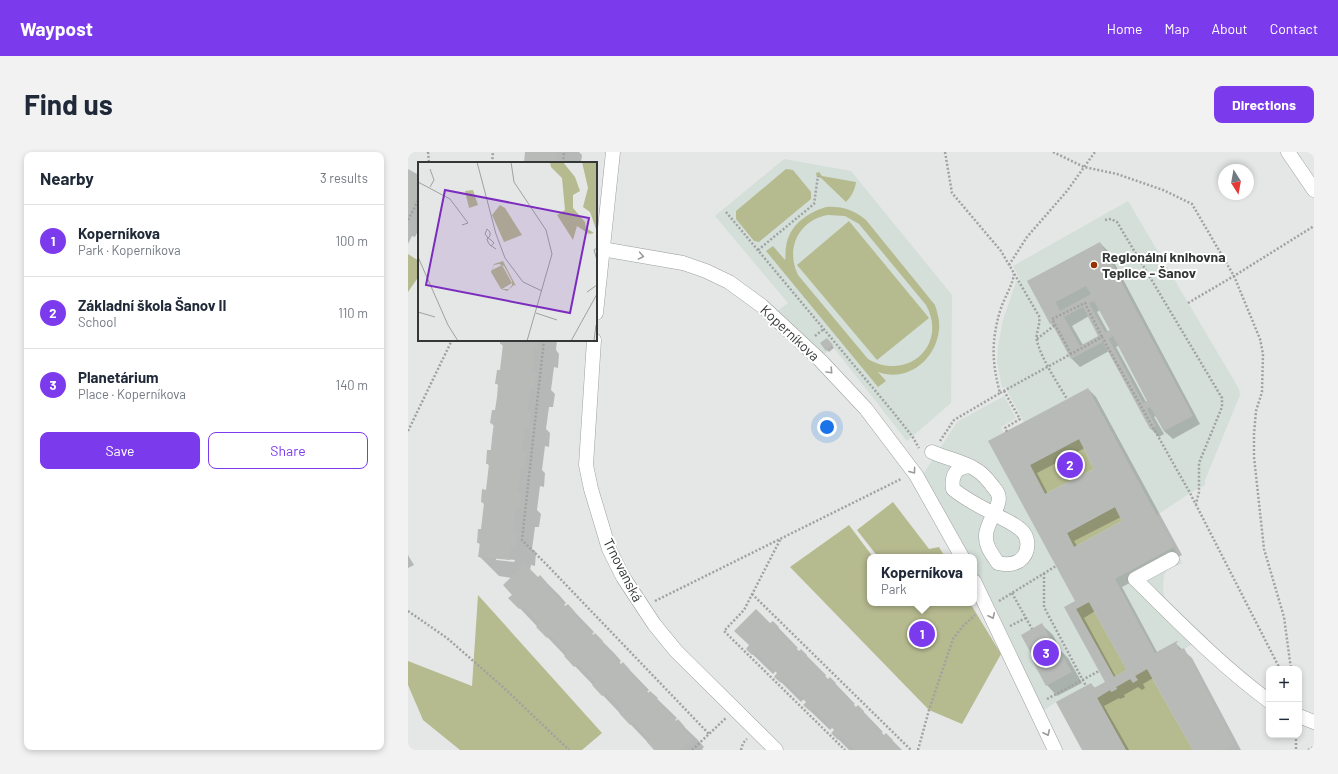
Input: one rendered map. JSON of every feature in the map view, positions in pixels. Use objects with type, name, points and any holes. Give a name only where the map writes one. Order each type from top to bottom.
[{"type":"street","points":[[597,302],[613,152]]},
{"type":"street","points":[[1288,152],[1314,190]]},
{"type":"street","name":"Koperníkova","points":[[602,250],[683,263],[706,271],[729,282],[762,306],[821,361],[866,409],[914,472],[960,554]]},
{"type":"street","name":"Trnovanská","points":[[594,341],[586,464],[590,489],[609,549],[623,577],[642,607],[676,651],[776,750]]},
{"type":"street","points":[[926,451],[970,466],[984,476],[999,495],[999,502],[993,513],[960,494],[953,488],[953,477],[957,471],[962,467],[970,466]]},
{"type":"street","points":[[1172,559],[1135,579],[1194,638],[1241,680],[1266,699]]},
{"type":"street","points":[[977,587],[1055,750]]},
{"type":"street","points":[[1302,717],[1314,722]]},
{"type":"path","points":[[428,152],[429,162]]},
{"type":"path","points":[[492,162],[493,152]]},
{"type":"path","points":[[563,162],[564,152]]},
{"type":"path","points":[[945,152],[952,193],[1001,251],[1039,316],[1040,322],[1037,340],[1048,366],[1067,399]]},
{"type":"path","points":[[1052,152],[1084,167],[1117,174],[1163,190],[1192,204],[1234,276],[1260,339],[1263,354],[1262,392],[1256,411],[1254,457],[1264,549],[1284,617],[1291,666]]},
{"type":"path","points":[[1009,265],[1027,237],[1067,192],[1095,152]]},
{"type":"path","points":[[758,250],[814,204],[818,176]]},
{"type":"path","points":[[408,220],[418,201]]},
{"type":"path","points":[[726,212],[926,451],[954,420],[1102,337]]},
{"type":"path","points":[[1105,220],[1111,219],[1117,222],[1222,398],[1222,407],[1199,463],[1199,492],[1196,505]]},
{"type":"path","points":[[1188,303],[1314,226]]},
{"type":"path","points":[[1000,394],[993,357],[994,343],[1000,311],[1013,282],[1014,273]]},
{"type":"path","points":[[1071,354],[1052,319],[1085,303],[1102,337],[1196,505],[1278,666]]},
{"type":"path","points":[[1037,340],[1055,325]]},
{"type":"path","points":[[408,431],[452,341]]},
{"type":"path","points":[[544,341],[522,540],[709,734]]},
{"type":"path","points":[[1004,391],[1020,419],[1005,428],[1007,432]]},
{"type":"path","points":[[642,607],[914,472]]},
{"type":"path","points":[[780,539],[744,610],[724,631],[845,750]]},
{"type":"path","points":[[918,750],[929,710],[953,639],[963,626],[976,615],[1056,566]]},
{"type":"path","points":[[1044,574],[1044,607],[1086,686]]},
{"type":"path","points":[[1012,593],[1032,629]]},
{"type":"path","points":[[752,594],[911,750]]},
{"type":"path","points":[[408,611],[447,638],[503,687],[569,750]]},
{"type":"path","points":[[1034,706],[1099,671]]},
{"type":"path","points":[[692,750],[735,709]]},
{"type":"path","points":[[1296,738],[1296,750]]},
{"type":"path","points":[[1308,750],[1314,747]]},
{"type":"shaded area","points":[[784,159],[851,171],[952,295],[951,403],[907,441],[833,347],[822,356],[776,312],[788,303],[715,216]]},
{"type":"shaded area","points":[[1128,201],[1239,389],[1240,395],[1205,480],[1205,485],[1157,515],[1182,563],[1168,569],[1164,575],[1164,595],[1166,600],[1206,637],[1184,649],[1235,744],[1223,750],[1082,750],[1056,702],[1043,711],[977,574],[977,554],[966,554],[922,476],[957,422],[1004,396],[1016,418],[1001,427],[1004,433],[1024,422],[1005,387],[1002,388],[997,362],[998,346],[1003,320],[1016,282],[1020,279],[1013,266]]},
{"type":"green space","points":[[786,169],[793,170],[811,192],[811,199],[759,242],[754,241],[736,219],[736,211]]},
{"type":"green space","points":[[819,172],[822,176],[856,182],[850,198],[846,202],[821,178],[817,177],[816,173]]},
{"type":"green space","points":[[826,207],[843,208],[852,211],[866,220],[935,305],[939,330],[937,341],[926,359],[919,366],[900,374],[889,375],[878,372],[886,381],[878,387],[766,251],[773,246],[785,260],[788,239],[795,226],[806,216]],"holes":[[[828,215],[845,216],[859,224],[926,305],[931,320],[932,334],[928,346],[920,356],[910,363],[897,366],[883,365],[868,359],[798,275],[794,265],[793,255],[794,245],[802,229],[818,218]]]},
{"type":"green space","points":[[849,221],[929,318],[877,360],[797,265]]},
{"type":"green space","points":[[408,254],[418,260],[418,277],[408,292]]},
{"type":"green space","points":[[1079,439],[1094,469],[1045,494],[1030,465]]},
{"type":"green space","points":[[893,502],[929,549],[939,547],[943,554],[876,554],[857,530]]},
{"type":"green space","points":[[1115,507],[1122,521],[1074,547],[1067,533]]},
{"type":"green space","points":[[849,525],[871,554],[867,554],[867,606],[972,606],[1001,654],[962,724],[929,710],[790,567]]},
{"type":"green space","points":[[478,595],[602,733],[582,750],[460,750],[423,720],[408,685],[408,661],[472,686]]},
{"type":"green space","points":[[1089,602],[1127,670],[1114,677],[1076,609]]},
{"type":"green space","points":[[1147,669],[1193,750],[1126,750],[1097,698],[1110,690],[1112,692],[1117,689],[1116,687],[1130,679],[1138,680],[1135,676]]},
{"type":"building","points":[[525,152],[557,152],[556,162],[524,162]]},
{"type":"building","points":[[408,169],[418,174],[418,193],[413,203],[416,204],[408,219]]},
{"type":"building","points":[[1100,242],[1193,416],[1164,431],[1150,407],[1147,409],[1156,426],[1150,429],[1103,342],[1071,359],[1027,281]],"holes":[[[1086,286],[1091,294],[1060,311],[1056,302]],[[1094,301],[1110,330],[1105,332],[1089,303]],[[1083,307],[1098,336],[1080,346],[1064,317]],[[1113,336],[1147,401],[1143,403],[1109,339]]]},
{"type":"building","points":[[827,338],[833,345],[826,351],[820,343]]},
{"type":"building","points":[[500,341],[539,341],[538,348],[534,348],[532,373],[536,373],[534,388],[530,388],[527,412],[531,413],[529,428],[525,427],[522,452],[526,452],[524,468],[521,467],[517,493],[522,493],[520,508],[516,508],[513,531],[517,532],[515,547],[511,546],[510,560],[478,557],[480,543],[477,543],[478,529],[481,529],[484,503],[481,502],[482,489],[486,490],[489,464],[486,464],[487,450],[491,450],[494,424],[490,423],[492,410],[495,410],[497,397],[498,384],[495,384],[497,370],[500,370],[503,344],[500,344]]},
{"type":"building","points":[[1088,388],[1174,547],[1115,579],[1155,653],[1177,641],[1178,642],[1176,643],[1180,650],[1184,648],[1235,744],[1223,750],[1193,750],[1147,669],[1135,676],[1138,680],[1133,683],[1130,679],[1116,687],[1117,689],[1111,692],[1110,690],[1097,698],[1126,750],[1082,750],[1056,702],[1091,683],[1094,688],[1105,682],[1064,607],[1075,601],[988,441]],"holes":[[[1079,439],[1094,469],[1045,494],[1030,465]],[[1115,507],[1122,521],[1074,547],[1067,533]],[[1089,602],[1127,670],[1114,677],[1076,609]]]},
{"type":"building","points":[[525,564],[538,577],[540,575],[547,583],[546,585],[565,606],[568,604],[575,612],[573,614],[593,635],[595,633],[603,641],[601,642],[621,664],[623,662],[648,693],[650,691],[658,698],[656,700],[676,721],[678,719],[685,727],[683,729],[693,739],[680,750],[654,750],[647,742],[650,740],[633,722],[630,725],[619,713],[622,710],[606,693],[602,696],[592,685],[595,682],[578,664],[574,667],[564,656],[567,653],[550,635],[547,638],[536,627],[540,624],[523,606],[519,609],[508,598],[512,595],[503,585]]},
{"type":"building","points":[[756,609],[770,623],[773,621],[779,627],[777,629],[799,651],[801,649],[807,655],[806,657],[828,679],[830,677],[836,683],[834,685],[856,707],[858,705],[864,711],[863,713],[884,735],[886,733],[893,740],[891,741],[900,750],[855,750],[841,736],[838,740],[831,733],[834,730],[813,708],[810,711],[803,705],[806,702],[784,680],[781,683],[774,677],[777,673],[756,652],[752,655],[746,649],[749,645],[734,631]]},
{"type":"building","points":[[1042,623],[1055,647],[1057,646],[1072,672],[1046,686],[1021,635]]},
{"type":"place","name":"Regionální knihovna Teplice - Šanov","points":[[1094,265]]},
{"type":"place","name":"Základní škola Šanov II","points":[[1070,465]]},
{"type":"place","name":"Koperníkova","points":[[922,634]]},
{"type":"place","name":"Planetárium","points":[[1046,653]]}]
